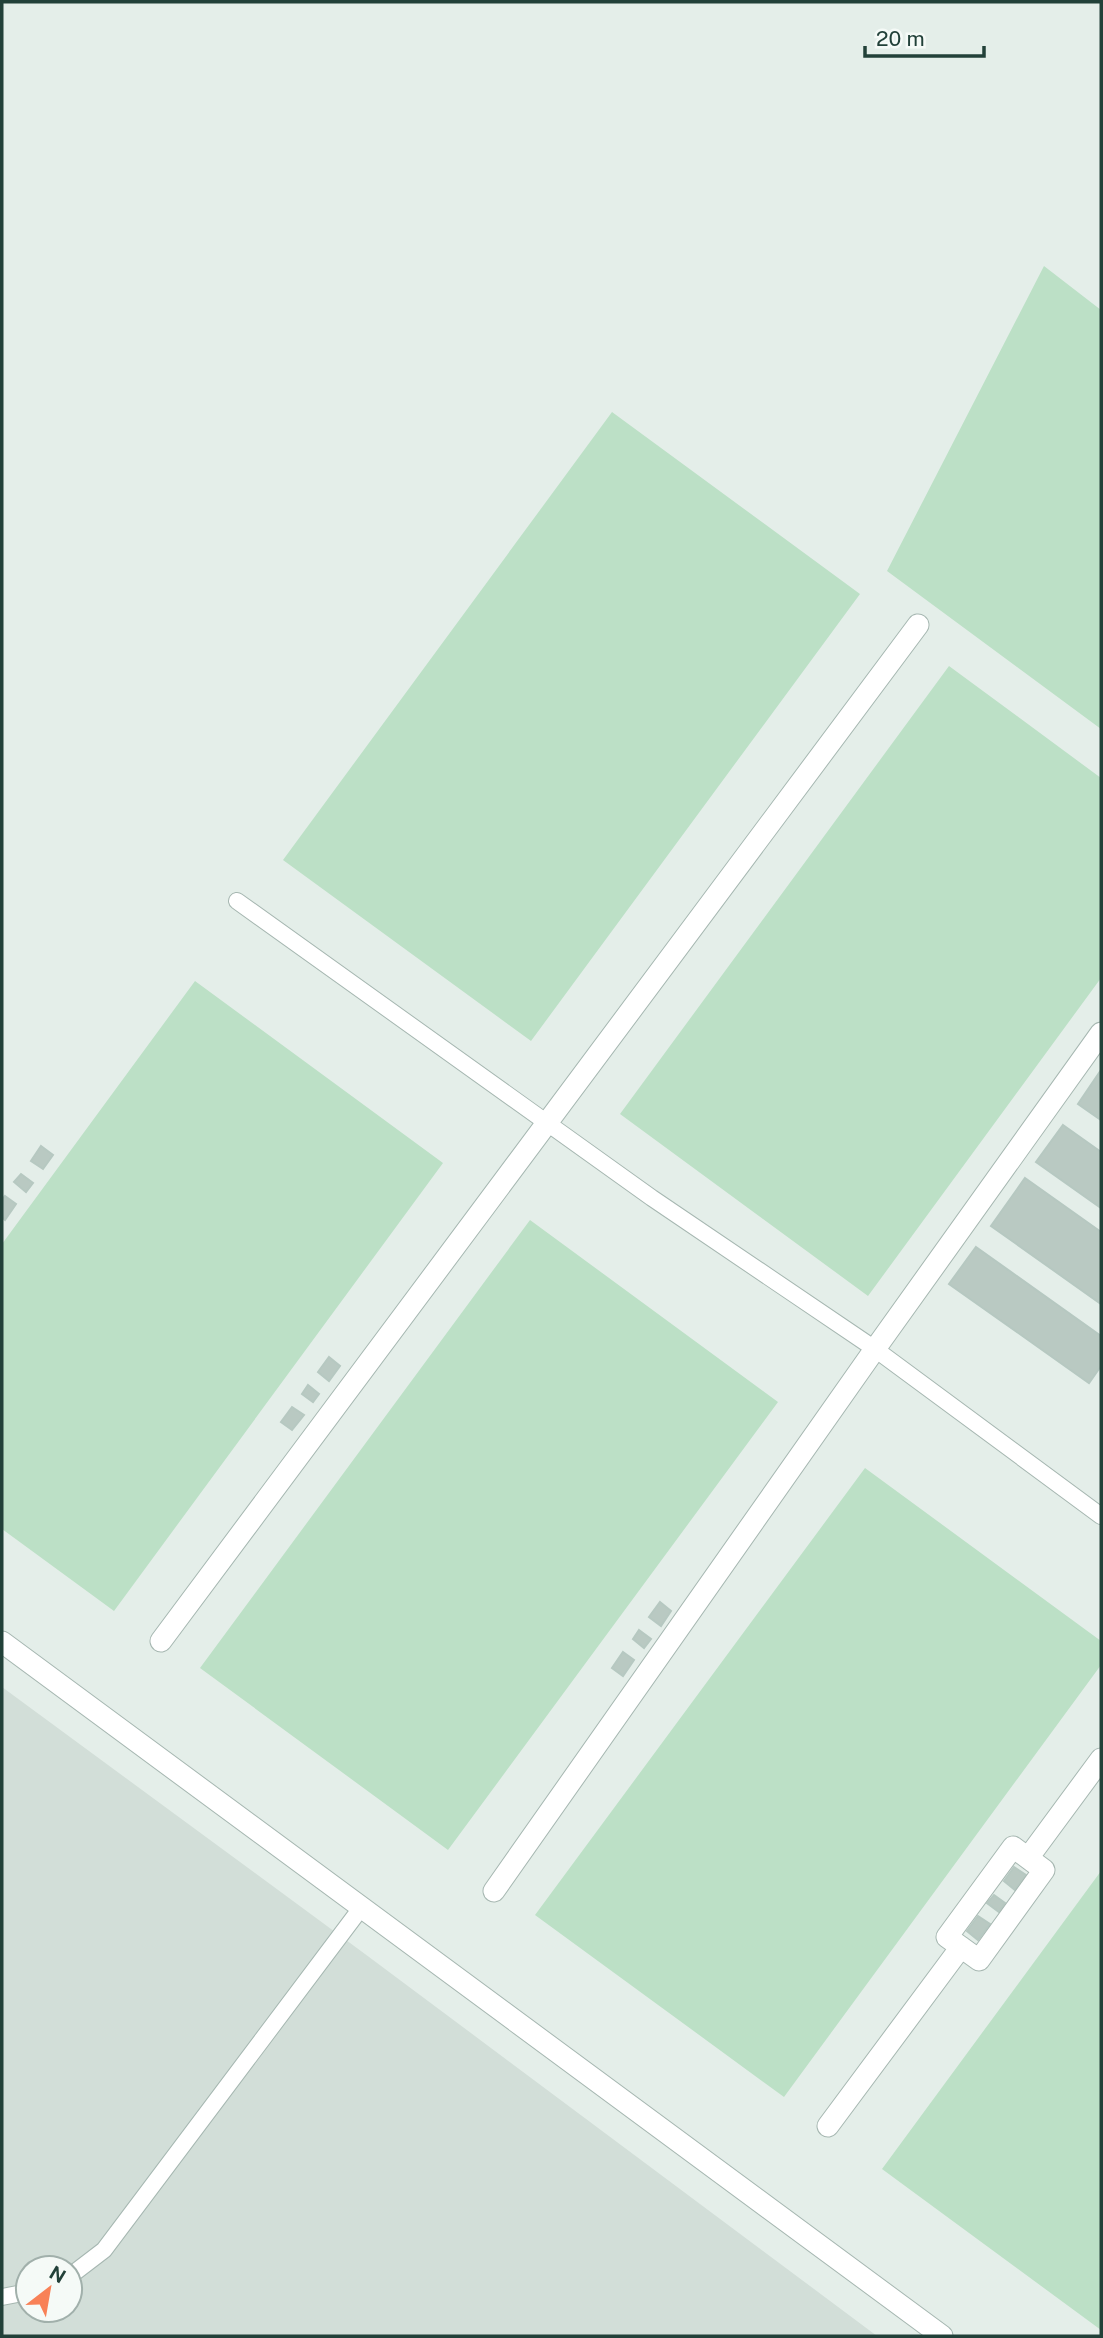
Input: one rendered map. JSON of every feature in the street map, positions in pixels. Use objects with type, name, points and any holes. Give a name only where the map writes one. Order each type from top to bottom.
[{"type":"street","points":[[161,1641],[918,625]]},
{"type":"street","points":[[494,1891],[1101,1033]]},
{"type":"street","points":[[2,1642],[942,2336]]},
{"type":"street","points":[[1028,1858],[1101,1759]]},
{"type":"street","points":[[1013,1847],[1028,1858],[1044,1870],[979,1960],[947,1937],[1013,1847]]},
{"type":"street","points":[[828,2126],[961,1947]]},
{"type":"lane","points":[[237,901],[652,1198],[875,1349],[1101,1516]]},
{"type":"lane","points":[[84,2265],[104,2250],[361,1908]]},
{"type":"shaded area","points":[[2,1687],[365,1954],[877,2336],[2,2336]]},
{"type":"green space","points":[[1044,266],[1101,310],[1101,729],[887,571]]},
{"type":"green space","points":[[612,412],[860,594],[531,1041],[283,860]]},
{"type":"green space","points":[[949,666],[1101,778],[1101,978],[868,1296],[620,1114]]},
{"type":"green space","points":[[195,981],[443,1163],[114,1611],[2,1529],[2,1244]]},
{"type":"green space","points":[[530,1220],[778,1402],[448,1850],[200,1668]]},
{"type":"green space","points":[[865,1468],[1101,1641],[1101,1665],[784,2097],[535,1915]]},
{"type":"green space","points":[[1101,1871],[1101,2330],[882,2169]]},
{"type":"building","points":[[1101,1070],[1101,1120],[1078,1104]]},
{"type":"building","points":[[1063,1125],[1101,1152],[1101,1208],[1036,1162]]},
{"type":"building","points":[[41,1146],[53,1155],[43,1169],[31,1161]]},
{"type":"building","points":[[21,1174],[33,1183],[26,1192],[14,1182]]},
{"type":"building","points":[[1025,1178],[1101,1232],[1101,1304],[991,1226]]},
{"type":"building","points":[[5,1196],[16,1204],[5,1220],[2,1217],[2,1200]]},
{"type":"building","points":[[976,1247],[1101,1336],[1101,1366],[1089,1383],[949,1284]]},
{"type":"building","points":[[329,1357],[340,1366],[329,1381],[318,1372]]},
{"type":"building","points":[[308,1385],[319,1394],[313,1402],[302,1394]]},
{"type":"building","points":[[292,1407],[304,1415],[292,1430],[281,1422]]},
{"type":"building","points":[[660,1602],[671,1611],[661,1626],[649,1617]]},
{"type":"building","points":[[639,1630],[651,1639],[644,1648],[633,1639]]},
{"type":"building","points":[[623,1652],[634,1660],[623,1676],[612,1668]]},
{"type":"building","points":[[1014,1867],[1026,1875],[1015,1890],[1004,1881]]},
{"type":"building","points":[[994,1895],[1005,1903],[999,1912],[987,1903]]},
{"type":"building","points":[[978,1916],[990,1924],[978,1940],[967,1931]]}]
